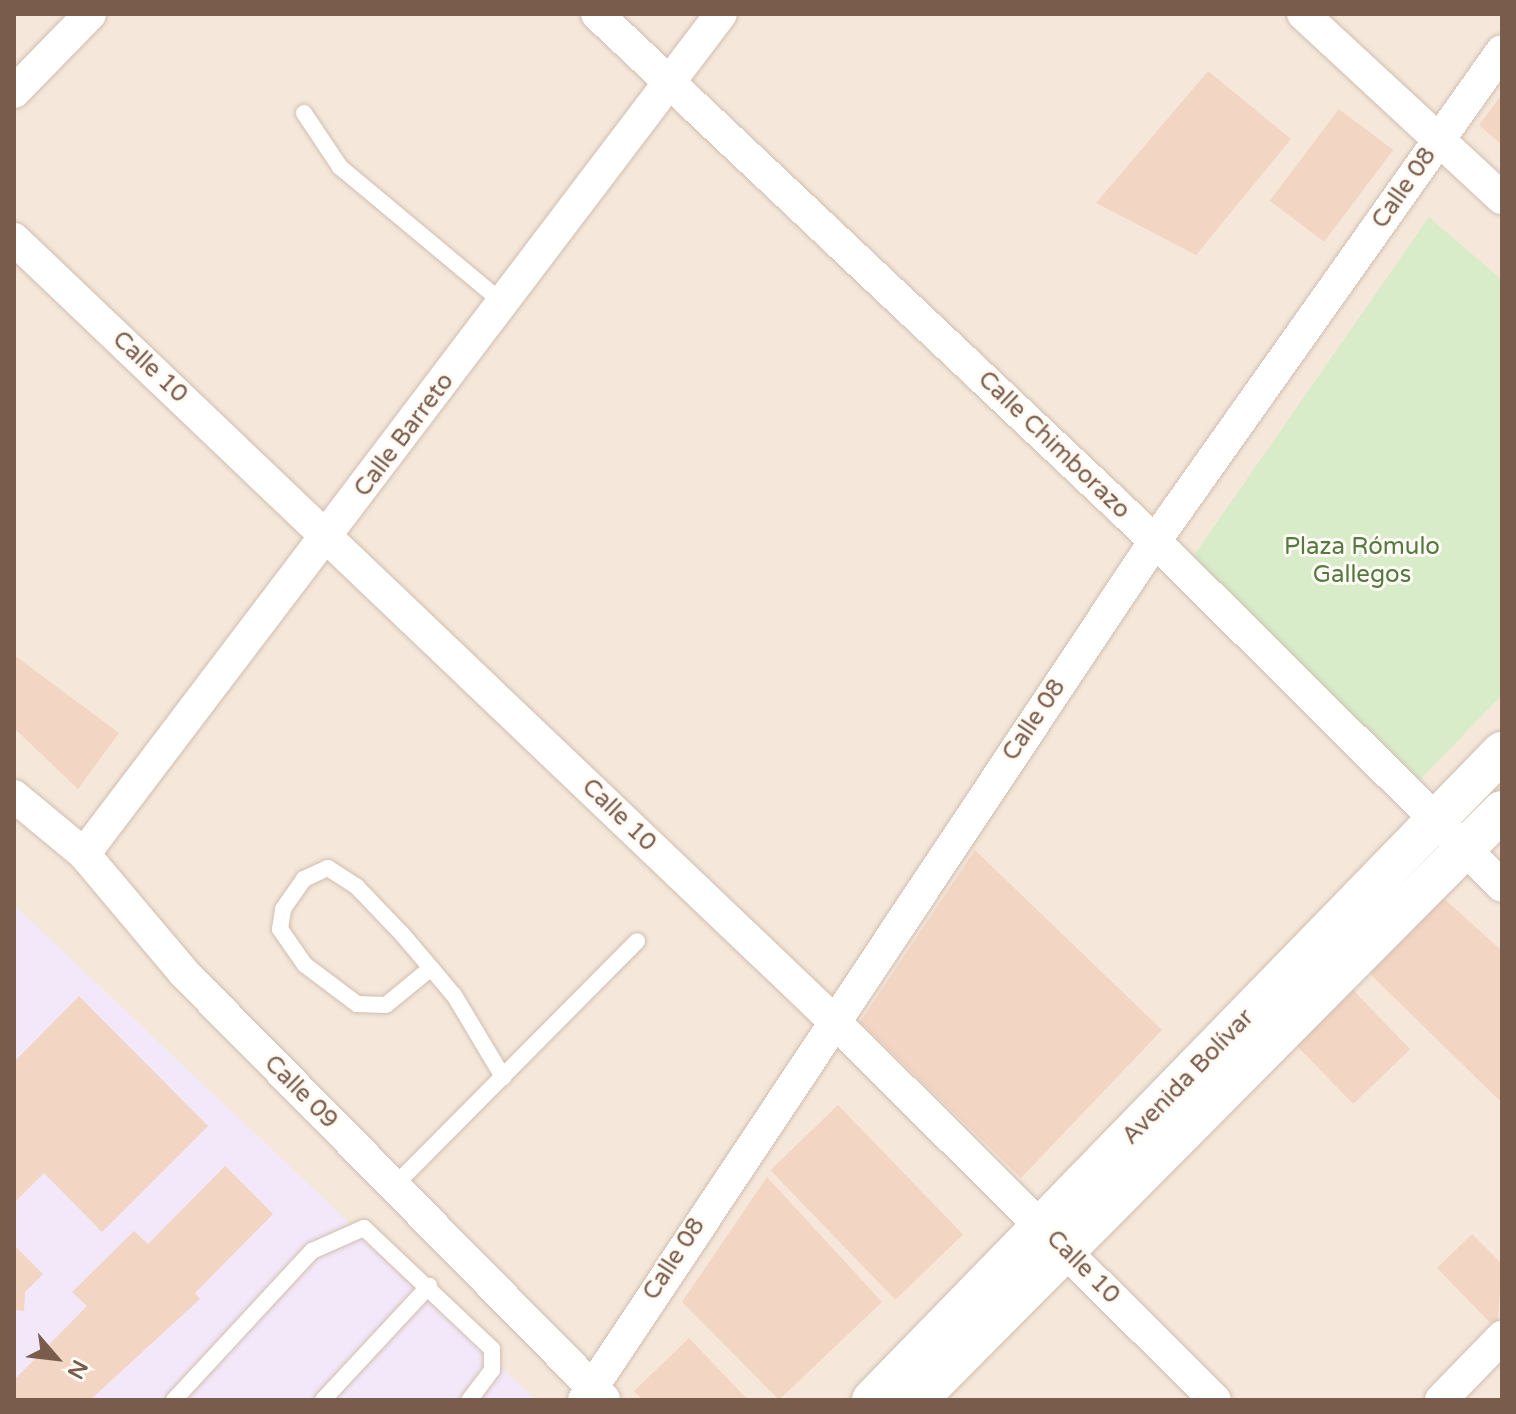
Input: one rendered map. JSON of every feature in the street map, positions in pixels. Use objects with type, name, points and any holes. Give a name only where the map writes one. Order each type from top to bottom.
[{"type":"street","points":[[14,92],[90,14]]},
{"type":"street","name":"Calle Chimborazo","points":[[597,14],[1155,541],[1434,822],[1502,886]]},
{"type":"street","name":"Calle Barreto","points":[[84,854],[329,535],[721,14]]},
{"type":"street","points":[[1303,14],[1437,142],[1502,198]]},
{"type":"street","name":"Calle 08","points":[[593,1396],[832,1019],[1155,541],[1502,51]]},
{"type":"street","name":"Calle 10","points":[[14,239],[329,535],[832,1019],[1215,1400]]},
{"type":"street","name":"Avenida Bolívar","points":[[917,1400],[1054,1237],[1434,822],[1502,752]]},
{"type":"street","name":"Calle 09","points":[[14,796],[84,854],[185,974],[394,1186],[593,1396]]},
{"type":"street","name":"Avenida Bolívar","points":[[872,1400],[1054,1237],[1502,811]]},
{"type":"street","points":[[1441,1400],[1502,1337]]},
{"type":"lane","points":[[304,113],[340,167],[503,303]]},
{"type":"lane","points":[[431,968],[386,1005],[357,1004],[305,965],[280,929],[283,909],[304,879],[328,868],[357,887],[431,968],[503,1077]]},
{"type":"lane","points":[[394,1186],[637,941]]},
{"type":"lane","points":[[174,1400],[336,1234],[364,1228],[429,1286],[492,1349],[492,1370],[469,1400]]},
{"type":"lane","points":[[323,1400],[429,1286]]},
{"type":"shaded area","points":[[14,14],[1502,14],[1502,1400],[14,1400]]},
{"type":"shaded area","points":[[14,905],[536,1400],[14,1400]]},
{"type":"green space","name":"Plaza Rómulo Gallegos","points":[[1429,217],[1502,280],[1502,695],[1399,801],[1181,574]]},
{"type":"building","points":[[1208,71],[1291,139],[1196,255],[1096,203]]},
{"type":"building","points":[[1502,94],[1502,145],[1479,125]]},
{"type":"building","points":[[1339,109],[1393,150],[1324,242],[1270,201]]},
{"type":"building","points":[[14,655],[119,733],[78,789],[14,728]]},
{"type":"building","points":[[975,850],[1162,1030],[1021,1178],[860,1022]]},
{"type":"building","points":[[1439,894],[1502,951],[1502,1103],[1367,971]]},
{"type":"building","points":[[1351,988],[1410,1049],[1353,1104],[1294,1043]]},
{"type":"building","points":[[79,996],[208,1126],[102,1232],[44,1173],[14,1203],[14,1062]]},
{"type":"building","points":[[838,1105],[963,1234],[895,1300],[770,1170]]},
{"type":"building","points":[[225,1166],[273,1214],[195,1293],[200,1299],[90,1400],[14,1400],[14,1380],[87,1306],[72,1292],[134,1231],[148,1244]]},
{"type":"building","points":[[767,1177],[882,1302],[779,1400],[682,1302]]},
{"type":"building","points":[[1472,1234],[1502,1264],[1497,1330],[1437,1268]]},
{"type":"building","points":[[14,1245],[43,1274],[25,1292],[24,1311],[14,1310]]},
{"type":"building","points":[[689,1338],[748,1400],[643,1400],[634,1391]]}]
